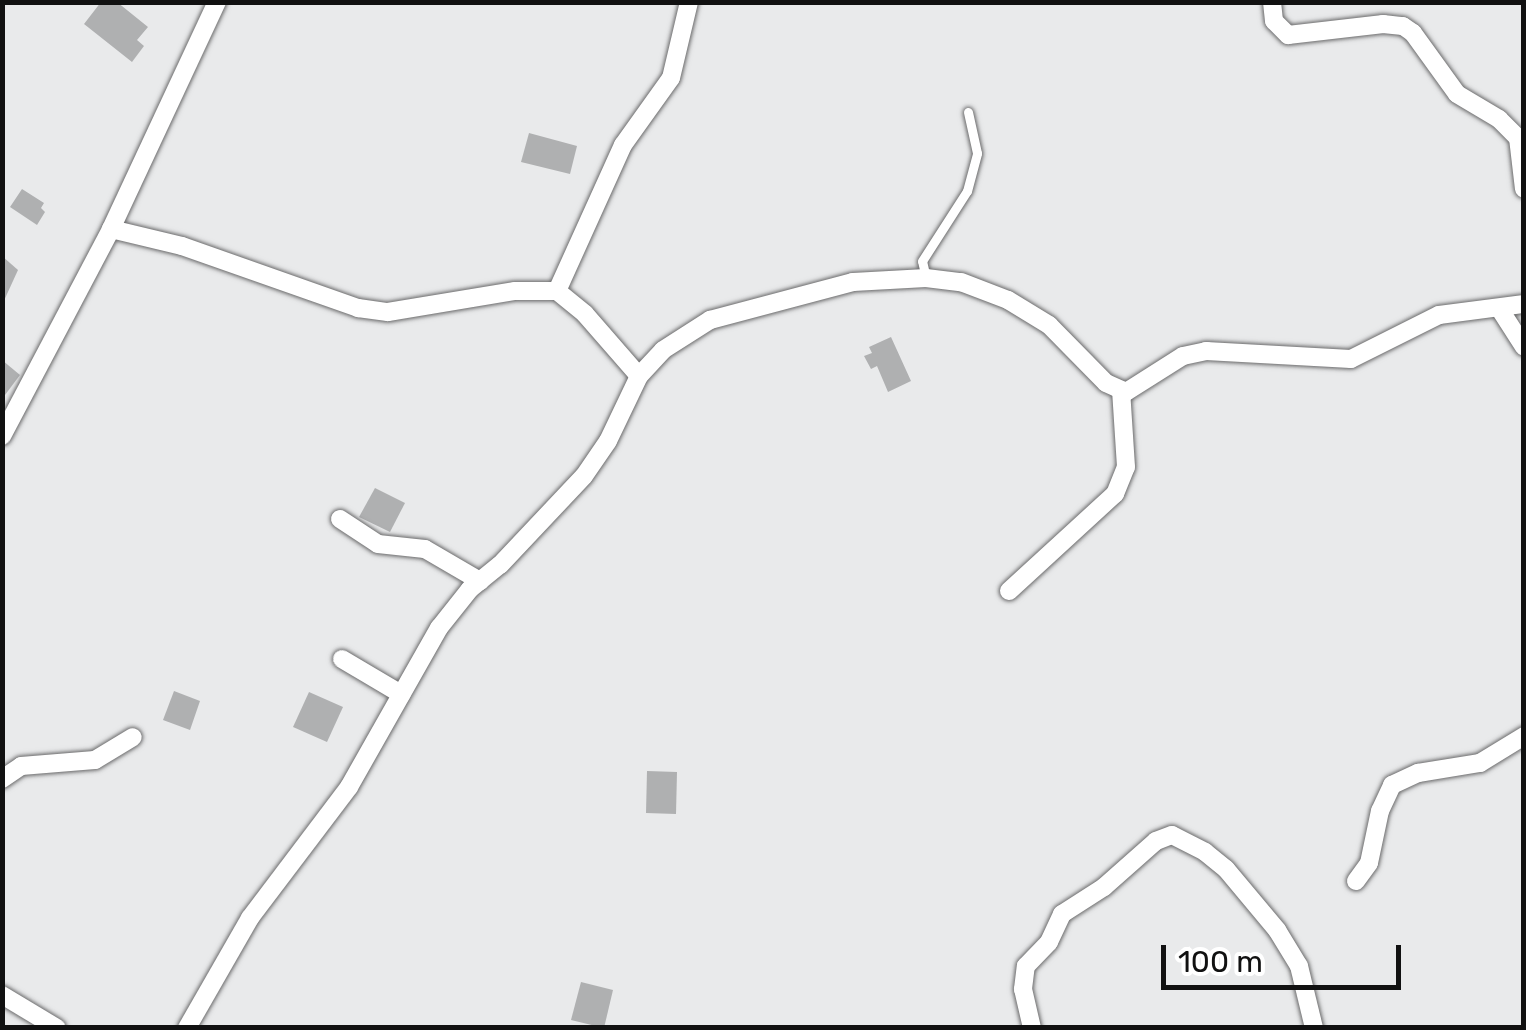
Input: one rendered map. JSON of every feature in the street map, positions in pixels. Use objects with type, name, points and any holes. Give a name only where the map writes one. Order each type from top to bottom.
[{"type":"street","points":[[2,436],[111,229],[217,2]]},
{"type":"street","points":[[557,291],[623,145],[671,78],[689,2]]},
{"type":"street","points":[[1272,2],[1274,21],[1288,35],[1383,24],[1403,26],[1413,33],[1445,82],[1518,138],[1524,189]]},
{"type":"street","points":[[111,229],[182,246],[358,308],[388,312],[529,289],[557,291],[585,314],[639,376]]},
{"type":"street","points":[[187,1028],[250,918],[349,788],[439,628],[584,476],[608,441],[639,376],[663,350],[710,320],[853,282],[926,278],[961,282],[1008,300],[1049,324],[1106,383],[1121,390],[1138,386],[1156,370],[1183,356],[1206,351],[1351,359],[1439,315],[1524,304]]},
{"type":"street","points":[[1499,308],[1524,347]]},
{"type":"street","points":[[1009,592],[1115,494],[1126,467],[1121,390]]},
{"type":"street","points":[[340,519],[378,544],[426,549],[480,581]]},
{"type":"street","points":[[342,660],[400,694]]},
{"type":"street","points":[[1356,881],[1369,863],[1380,811],[1392,785],[1418,773],[1480,764],[1524,736]]},
{"type":"street","points":[[2,779],[20,766],[95,760],[133,738]]},
{"type":"street","points":[[1032,1028],[1023,989],[1026,966],[1049,942],[1062,914],[1104,887],[1156,841],[1172,836],[1205,852],[1226,868],[1277,930],[1300,966],[1314,1028]]},
{"type":"street","points":[[2,995],[57,1028]]},
{"type":"lane","points":[[926,278],[922,262],[967,192],[977,153],[968,112]]},
{"type":"building","points":[[101,2],[117,2],[148,27],[137,40],[144,46],[132,62],[84,24]]},
{"type":"building","points":[[529,133],[577,146],[570,174],[521,162]]},
{"type":"building","points":[[22,189],[44,203],[41,208],[45,212],[37,225],[10,207]]},
{"type":"building","points":[[2,256],[18,270],[2,305]]},
{"type":"building","points":[[891,337],[911,381],[888,392],[877,366],[871,369],[864,356],[872,353],[869,347]]},
{"type":"building","points":[[2,360],[20,375],[2,399]]},
{"type":"building","points":[[375,488],[405,503],[390,532],[359,517]]},
{"type":"building","points":[[174,691],[200,701],[190,730],[163,720]]},
{"type":"building","points":[[309,692],[343,707],[327,742],[293,727]]},
{"type":"building","points":[[647,771],[677,772],[676,814],[646,813]]},
{"type":"building","points":[[581,982],[613,990],[604,1028],[571,1020]]}]
